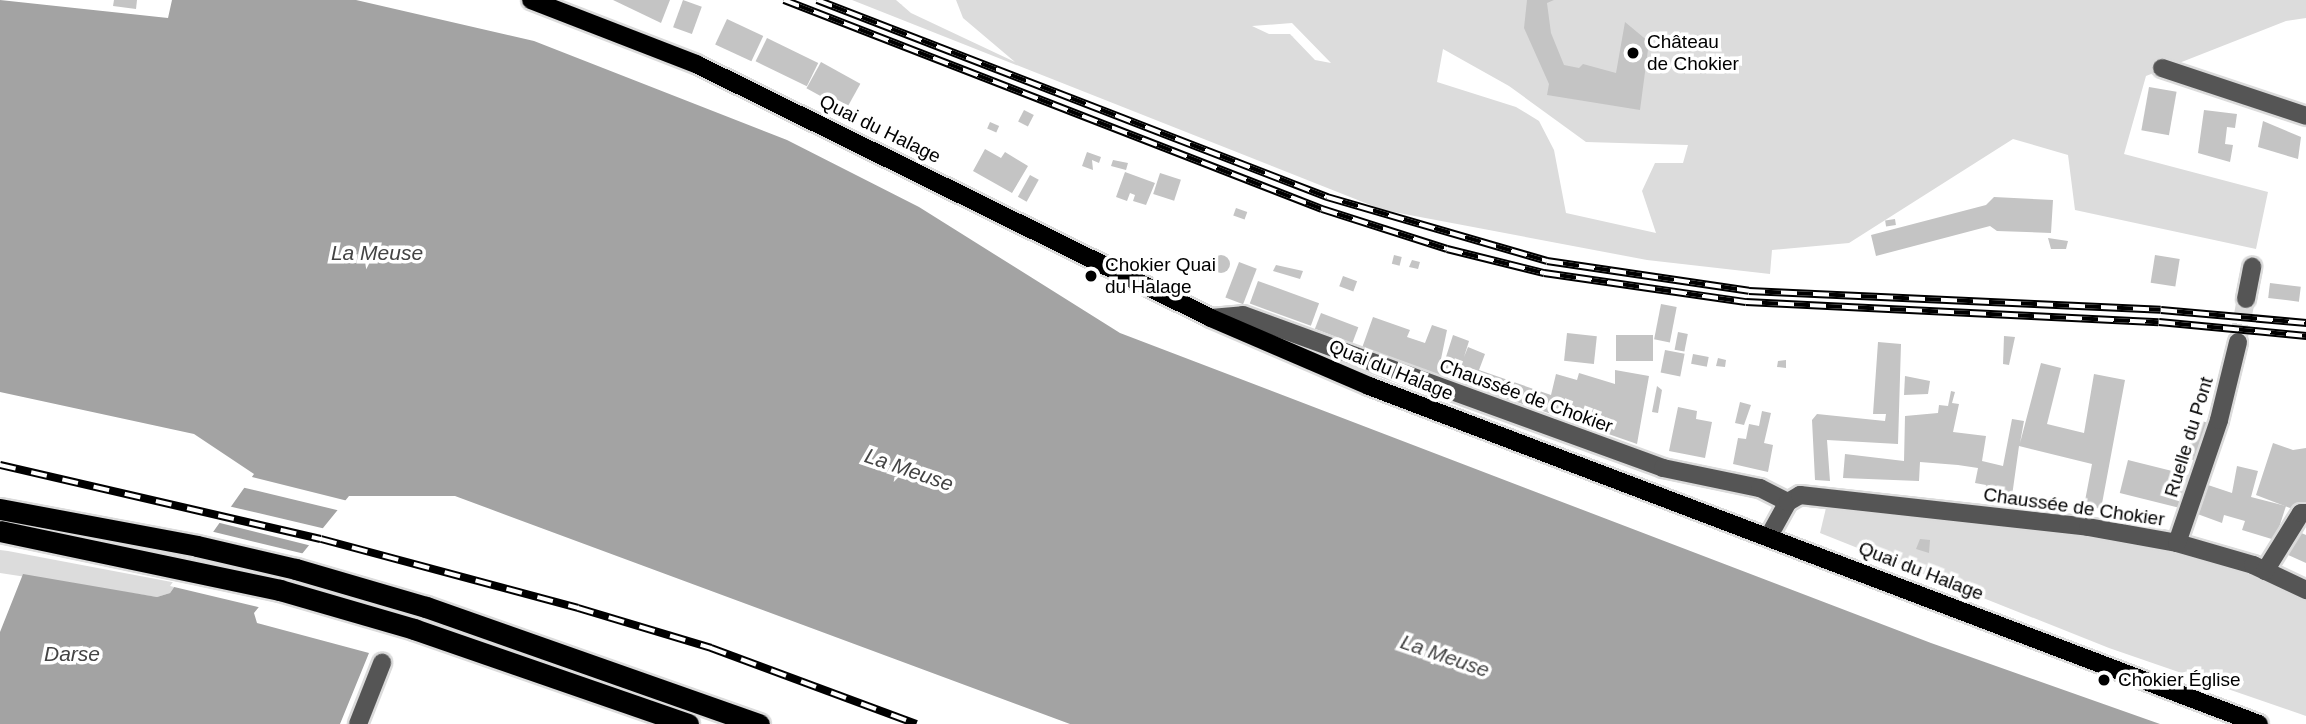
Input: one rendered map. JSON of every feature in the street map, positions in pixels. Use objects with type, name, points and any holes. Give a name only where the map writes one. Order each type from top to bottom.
[{"type":"highway","points":[[0,509],[197,546],[296,569],[438,611],[759,724]]},
{"type":"highway","points":[[0,531],[182,567],[280,590],[414,629],[688,724]]},
{"type":"main road","name":"Quai du Halage","points":[[531,0],[696,64],[1211,318],[1369,386],[2259,724]]},
{"type":"street","points":[[2162,68],[2306,116]]},
{"type":"street","points":[[2246,299],[2252,267]]},
{"type":"street","name":"Chaussée de Chokier","points":[[1211,318],[1243,315],[1663,468],[1760,488],[1788,502],[1800,495],[2088,527],[2177,543],[2265,571],[2306,590]]},
{"type":"street","name":"Ruelle du Pont","points":[[2177,543],[2219,420],[2238,342]]},
{"type":"street","points":[[1769,536],[1788,502]]},
{"type":"street","points":[[2265,571],[2301,513],[2306,513]]},
{"type":"street","points":[[358,724],[382,663]]},
{"type":"shaded area","points":[[852,0],[896,0],[911,13],[1015,62],[963,18],[956,0],[2306,0],[2306,18],[2286,21],[2146,76],[2124,154],[2268,192],[2256,249],[2075,210],[2068,155],[2013,139],[1849,243],[1772,250],[1770,274],[1647,260],[1383,210]],"holes":[[[1292,23],[1331,63],[1315,60],[1290,34],[1269,34],[1252,26]],[[1443,49],[1509,86],[1586,142],[1688,145],[1683,163],[1655,163],[1642,191],[1656,233],[1566,213],[1554,150],[1539,121],[1516,107],[1437,82]]]},
{"type":"shaded area","points":[[1826,508],[2001,525],[2219,557],[2306,594],[2306,716],[2109,648],[1820,533]]},
{"type":"shaded area","points":[[0,550],[177,583],[170,593],[157,597],[0,573]]},
{"type":"water","name":"La Meuse","points":[[0,0],[168,18],[172,0],[356,0],[534,41],[787,140],[919,207],[1120,333],[1931,643],[2160,724],[1070,724],[455,496],[349,496],[254,613],[257,623],[369,653],[340,724],[0,724],[0,632],[23,574],[157,597],[170,593],[254,474],[194,434],[0,392]]},
{"type":"pier","points":[[249,477],[348,501],[341,511],[241,487]]},
{"type":"pier","points":[[228,506],[326,529],[312,546],[216,522]]},
{"type":"pier","points":[[210,531],[305,554],[262,608],[170,586]]},
{"type":"building","points":[[114,0],[137,0],[136,9],[113,6]]},
{"type":"building","points":[[613,0],[670,0],[661,23]]},
{"type":"building","points":[[683,0],[702,7],[692,34],[673,27]]},
{"type":"building","name":"Château de Chokier","points":[[1527,0],[1554,0],[1547,3],[1551,33],[1564,65],[1579,68],[1583,64],[1616,73],[1625,22],[1649,42],[1640,110],[1547,95],[1549,84],[1524,28]]},
{"type":"building","points":[[727,19],[763,36],[751,61],[715,44]]},
{"type":"building","points":[[767,38],[818,63],[807,86],[756,61]]},
{"type":"building","points":[[821,62],[860,84],[846,110],[806,88]]},
{"type":"building","points":[[2149,87],[2177,92],[2169,135],[2141,130]]},
{"type":"building","points":[[1024,110],[1034,115],[1028,127],[1018,122]]},
{"type":"building","points":[[2204,110],[2237,114],[2235,128],[2227,127],[2225,144],[2233,145],[2230,162],[2198,153]]},
{"type":"building","points":[[2263,121],[2301,137],[2298,159],[2258,147]]},
{"type":"building","points":[[990,122],[999,126],[996,132],[987,128]]},
{"type":"building","points":[[985,149],[1001,158],[1005,152],[1028,166],[1012,193],[973,171]]},
{"type":"building","points":[[1087,152],[1101,157],[1099,163],[1092,160],[1093,170],[1082,166]]},
{"type":"building","points":[[1113,160],[1128,163],[1126,170],[1111,166]]},
{"type":"building","points":[[1125,172],[1155,183],[1146,205],[1133,201],[1135,195],[1130,193],[1127,201],[1116,197]]},
{"type":"building","points":[[1160,173],[1181,180],[1174,201],[1153,194]]},
{"type":"building","points":[[1030,175],[1039,180],[1027,202],[1018,197]]},
{"type":"building","points":[[1994,197],[2053,200],[2051,233],[1997,231],[1990,226],[1876,256],[1871,235],[1986,205]]},
{"type":"building","points":[[1236,208],[1247,212],[1245,220],[1233,216]]},
{"type":"building","points":[[1895,219],[1896,225],[1886,226],[1885,221]]},
{"type":"building","points":[[2048,238],[2068,241],[2066,249],[2051,249]]},
{"type":"building","points":[[1217,255],[1225,255],[1230,264],[1228,271],[1217,273],[1212,268],[1212,260]]},
{"type":"building","points":[[1394,255],[1402,257],[1400,266],[1392,264]]},
{"type":"building","points":[[2155,255],[2180,259],[2175,287],[2151,283]]},
{"type":"building","points":[[1412,260],[1420,262],[1418,269],[1409,267]]},
{"type":"building","points":[[1239,262],[1257,269],[1243,304],[1225,297]]},
{"type":"building","points":[[1276,265],[1303,271],[1300,279],[1273,271]]},
{"type":"building","points":[[1343,276],[1357,281],[1353,291],[1339,286]]},
{"type":"building","points":[[1258,281],[1319,303],[1311,326],[1250,304]]},
{"type":"building","points":[[2270,283],[2301,287],[2299,302],[2268,298]]},
{"type":"building","points":[[1661,304],[1677,307],[1670,342],[1654,339]]},
{"type":"building","points":[[1321,313],[1358,327],[1352,343],[1315,329]]},
{"type":"building","points":[[1373,317],[1410,330],[1407,337],[1425,343],[1432,325],[1447,330],[1441,359],[1445,360],[1453,335],[1469,341],[1464,357],[1468,347],[1485,354],[1479,370],[1551,395],[1556,374],[1577,380],[1579,373],[1615,384],[1615,370],[1649,376],[1637,444],[1362,348]]},
{"type":"building","points":[[1678,332],[1688,334],[1684,352],[1675,350]]},
{"type":"building","points":[[1567,333],[1597,336],[1594,364],[1564,361]]},
{"type":"building","points":[[1616,335],[1653,335],[1653,361],[1616,361]]},
{"type":"building","points":[[2004,336],[2015,337],[2009,365],[2003,364]]},
{"type":"building","points":[[1878,342],[1901,344],[1898,444],[1827,440],[1830,481],[1815,480],[1812,420],[1817,414],[1885,421],[1886,414],[1873,414]]},
{"type":"building","points":[[1665,350],[1685,354],[1680,376],[1661,373]]},
{"type":"building","points":[[1693,354],[1709,357],[1707,367],[1691,364]]},
{"type":"building","points":[[1718,358],[1726,360],[1725,367],[1716,366]]},
{"type":"building","points":[[1786,360],[1786,368],[1777,367],[1778,361]]},
{"type":"building","points":[[2041,363],[2061,368],[2047,424],[2084,433],[2094,374],[2125,380],[2101,509],[2084,506],[2092,464],[2019,446],[2012,496],[1985,492],[1986,485],[1975,483],[1978,468],[1958,465],[1920,462],[1919,481],[1843,478],[1845,454],[1904,461],[1905,416],[1938,413],[1939,405],[1948,406],[1951,391],[1955,392],[1952,403],[1959,404],[1953,432],[1986,436],[1982,461],[2003,466],[2012,419],[2024,421],[2020,443]]},
{"type":"building","points":[[1905,376],[1930,381],[1928,394],[1904,395]]},
{"type":"building","points":[[1657,386],[1662,390],[1658,413],[1652,412]]},
{"type":"building","points":[[1740,402],[1751,405],[1744,425],[1735,423]]},
{"type":"building","points":[[1678,407],[1697,411],[1696,419],[1712,422],[1705,458],[1669,451]]},
{"type":"building","points":[[1762,411],[1771,413],[1764,443],[1773,445],[1768,472],[1733,464],[1738,438],[1746,439],[1749,424],[1759,426]]},
{"type":"building","points":[[2197,419],[2211,424],[2197,462],[2183,457]]},
{"type":"building","points":[[2273,443],[2293,450],[2306,448],[2306,507],[2290,508],[2256,495]]},
{"type":"building","points":[[2128,460],[2188,475],[2180,508],[2120,493]]},
{"type":"building","points":[[2237,466],[2258,471],[2251,497],[2286,506],[2275,540],[2242,530],[2245,521],[2224,515],[2222,523],[2192,512],[2202,483],[2232,493]]},
{"type":"building","points":[[2297,531],[2306,535],[2306,563],[2284,553]]},
{"type":"building","points":[[1920,539],[1930,540],[1929,553],[1916,549]]},
{"type":"tunnel","points":[[2238,342],[2246,299]]},
{"type":"railway","points":[[784,0],[1322,209],[1447,249],[1544,273],[1746,302],[2159,322],[2306,336]]},
{"type":"railway","points":[[817,0],[1327,197],[1547,261],[1749,291],[2161,310],[2306,323]]},
{"type":"railway","points":[[0,465],[321,539],[578,608],[711,648],[916,724]]},
{"type":"place","name":"Château de Chokier","points":[[1633,53]]},
{"type":"place","name":"Chokier Quai du Halage","points":[[1091,276]]},
{"type":"place","name":"Chokier Église","points":[[2104,680]]},
{"type":"water label","name":"Darse","points":[[72,654]]}]
